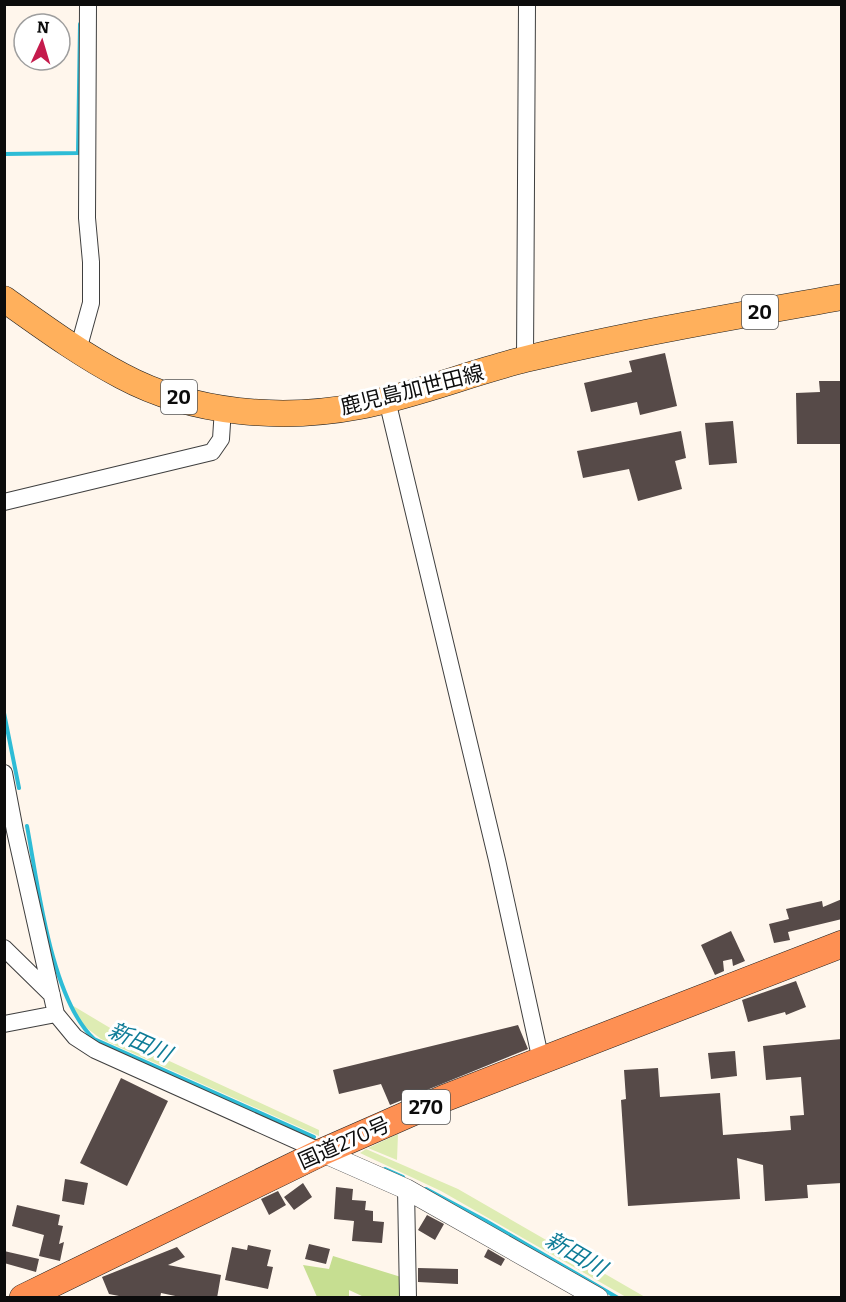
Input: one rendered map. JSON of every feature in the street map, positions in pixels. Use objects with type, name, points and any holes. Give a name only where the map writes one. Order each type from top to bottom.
[{"type":"highway","name":"国道270号","points":[[23,1298],[322,1152],[541,1061],[842,944]]},
{"type":"main road","name":"鹿児島加世田線","points":[[4,299],[78,350],[123,377],[154,389],[223,408],[288,415],[360,406],[525,360],[678,326],[842,297]]},
{"type":"street","points":[[78,350],[91,303],[91,262],[87,219],[88,4]]},
{"type":"street","points":[[525,360],[527,4]]},
{"type":"street","points":[[387,400],[497,860],[541,1061]]},
{"type":"street","points":[[4,502],[212,452],[221,440],[223,408]]},
{"type":"street","points":[[4,773],[56,1014],[75,1037],[95,1050],[406,1189],[598,1298]]},
{"type":"street","points":[[4,948],[52,995]]},
{"type":"street","points":[[4,1024],[56,1014]]},
{"type":"street","points":[[406,1189],[408,1298]]},
{"type":"green space","points":[[70,1004],[152,1053],[319,1130],[319,1136],[101,1039],[84,1026]]},
{"type":"green space","points":[[398,1134],[397,1160],[368,1148]]},
{"type":"green space","points":[[366,1149],[458,1189],[645,1297],[626,1297],[441,1191],[360,1153]]},
{"type":"green space","points":[[333,1256],[401,1277],[401,1297],[364,1297],[349,1290],[349,1297],[317,1297],[303,1265],[329,1269]]},
{"type":"building","points":[[665,353],[677,406],[640,415],[637,402],[591,412],[584,383],[632,372],[629,361]]},
{"type":"building","points":[[819,381],[842,381],[842,444],[797,444],[796,393],[820,392]]},
{"type":"building","points":[[733,421],[737,463],[709,465],[705,423]]},
{"type":"building","points":[[681,431],[686,458],[675,461],[682,489],[638,501],[629,469],[583,478],[577,451]]},
{"type":"building","points":[[842,899],[842,919],[788,932],[790,940],[774,943],[769,924],[789,919],[786,909],[822,901],[823,907]]},
{"type":"building","points":[[731,931],[745,961],[733,966],[732,959],[723,961],[724,971],[715,975],[701,945]]},
{"type":"building","points":[[796,981],[806,1007],[786,1015],[785,1012],[748,1022],[742,1000]]},
{"type":"building","points":[[518,1025],[528,1049],[390,1105],[381,1084],[339,1094],[333,1070]]},
{"type":"building","points":[[842,1039],[842,1183],[807,1185],[808,1198],[765,1201],[763,1165],[737,1158],[740,1199],[628,1206],[621,1100],[626,1099],[624,1070],[658,1068],[660,1097],[720,1093],[723,1135],[791,1130],[790,1116],[804,1115],[801,1077],[766,1080],[763,1046]]},
{"type":"building","points":[[735,1051],[737,1076],[711,1079],[708,1053]]},
{"type":"building","points":[[121,1078],[168,1101],[127,1186],[80,1163]]},
{"type":"building","points":[[65,1179],[88,1183],[84,1205],[62,1201]]},
{"type":"building","points":[[303,1183],[312,1197],[294,1210],[284,1197]]},
{"type":"building","points":[[336,1187],[353,1189],[352,1200],[366,1201],[365,1210],[373,1211],[373,1221],[384,1222],[382,1243],[352,1241],[354,1221],[334,1219]]},
{"type":"building","points":[[278,1191],[286,1205],[269,1215],[261,1199]]},
{"type":"building","points":[[17,1205],[60,1215],[58,1225],[63,1226],[59,1244],[64,1242],[60,1261],[39,1256],[44,1235],[12,1226]]},
{"type":"building","points":[[427,1215],[444,1224],[435,1240],[418,1230]]},
{"type":"building","points":[[309,1244],[330,1249],[326,1264],[305,1259]]},
{"type":"building","points":[[248,1245],[271,1250],[267,1266],[273,1267],[268,1289],[225,1280],[232,1247],[247,1250]]},
{"type":"building","points":[[177,1247],[185,1257],[168,1265],[221,1275],[217,1298],[185,1298],[161,1293],[160,1298],[129,1298],[109,1294],[102,1277]]},
{"type":"building","points":[[488,1249],[505,1259],[501,1266],[484,1257]]},
{"type":"building","points":[[4,1251],[39,1259],[36,1272],[4,1263]]},
{"type":"building","points":[[418,1268],[458,1269],[458,1284],[418,1282]]},
{"type":"waterway","points":[[4,154],[78,153],[80,24]]},
{"type":"waterway","name":"新田川","points":[[4,713],[19,788]]},
{"type":"waterway","name":"新田川","points":[[27,826],[48,940],[57,970],[79,1021],[94,1039],[314,1137]]},
{"type":"waterway","name":"新田川","points":[[385,1169],[403,1177]]},
{"type":"waterway","name":"新田川","points":[[426,1189],[618,1298]]}]
